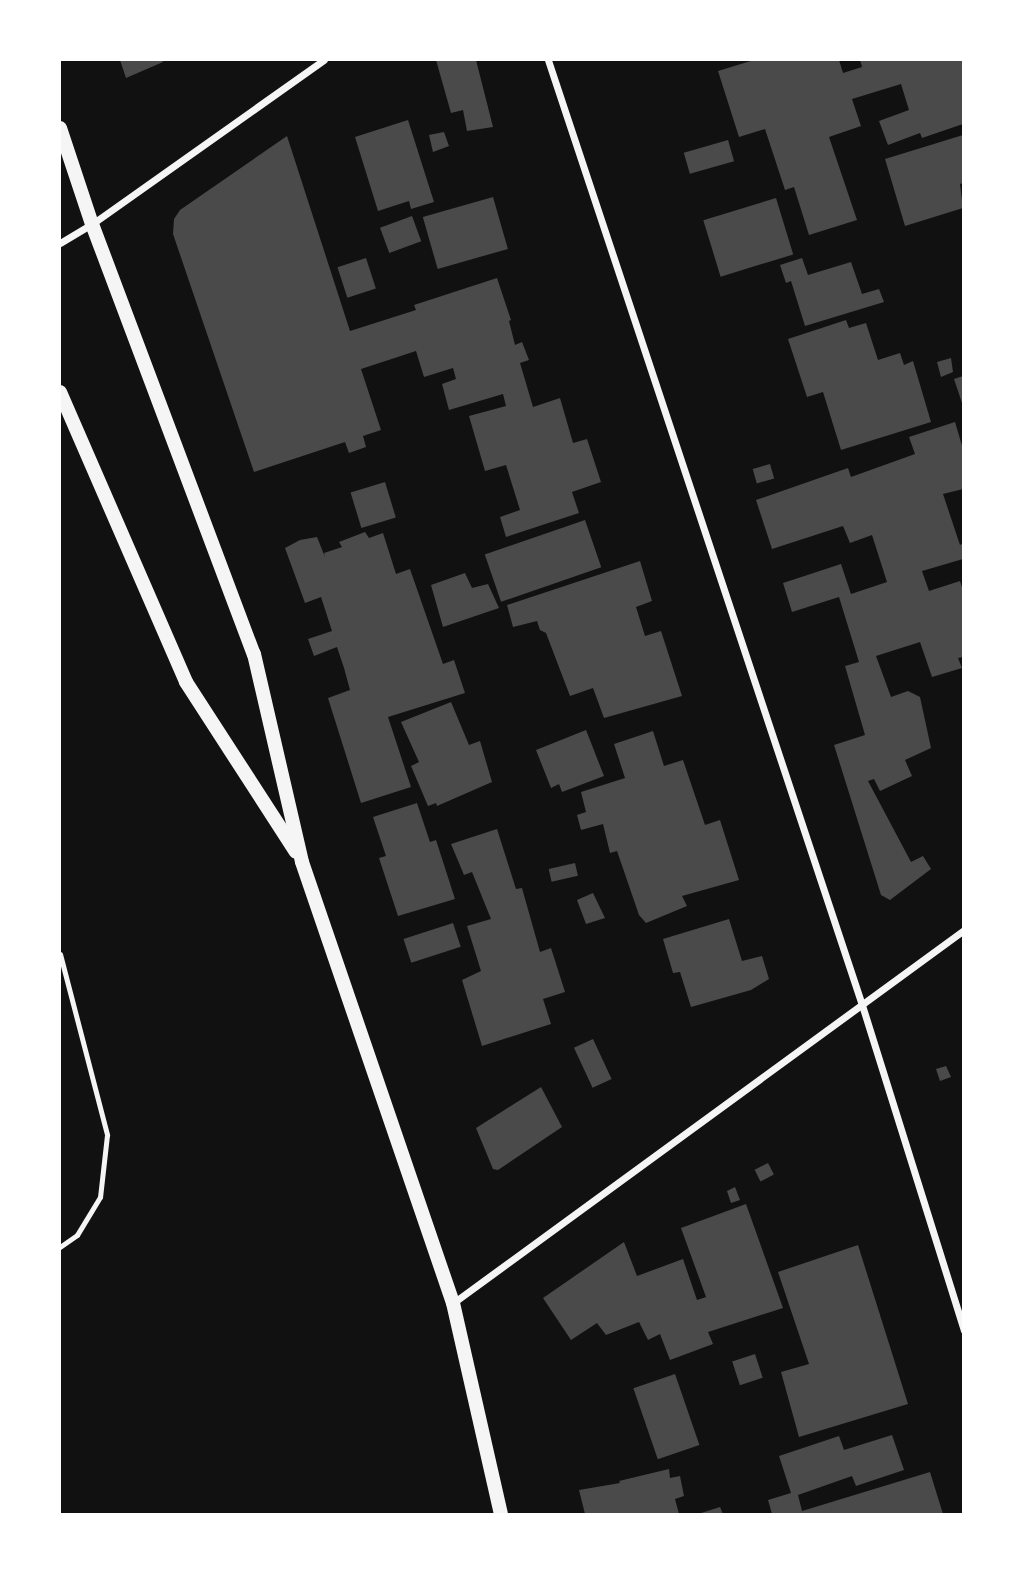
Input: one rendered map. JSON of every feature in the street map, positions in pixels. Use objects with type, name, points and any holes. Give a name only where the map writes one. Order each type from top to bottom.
[{"type":"main road","points":[[60,128],[92,224],[254,654],[302,862],[453,1303],[501,1514]]},
{"type":"main road","points":[[60,392],[186,682],[302,862]]},
{"type":"street","points":[[60,243],[92,224],[324,60]]},
{"type":"street","points":[[548,60],[862,1004],[964,1330]]},
{"type":"street","points":[[453,1303],[964,930]]},
{"type":"lane","points":[[60,954],[107,1135],[100,1197],[77,1235],[60,1247]]},
{"type":"building","points":[[120,60],[162,60],[163,62],[126,78]]},
{"type":"building","points":[[436,60],[476,60],[493,127],[467,131],[463,110],[451,113]]},
{"type":"building","points":[[754,60],[839,60],[843,73],[862,67],[860,60],[963,60],[963,124],[922,138],[920,133],[888,145],[879,121],[909,110],[901,84],[852,99],[861,126],[829,137],[857,220],[809,235],[794,187],[785,190],[765,129],[739,137],[718,71]]},
{"type":"building","points":[[408,120],[434,202],[411,209],[409,201],[378,211],[355,137]]},
{"type":"building","points":[[444,132],[449,146],[433,152],[429,135]]},
{"type":"building","points":[[963,135],[963,183],[960,184],[963,208],[905,226],[885,159]]},
{"type":"building","points":[[287,136],[350,331],[416,310],[414,305],[497,278],[511,320],[509,321],[515,345],[522,342],[529,360],[520,363],[533,407],[560,398],[573,443],[587,439],[601,482],[572,492],[579,513],[506,537],[500,517],[520,510],[506,465],[485,471],[469,416],[506,406],[503,394],[449,410],[442,384],[456,379],[453,368],[424,377],[416,351],[361,369],[381,430],[363,436],[366,447],[349,453],[345,442],[254,472],[173,234],[174,219],[180,210]]},
{"type":"building","points":[[728,140],[734,161],[690,174],[684,153]]},
{"type":"building","points":[[493,197],[508,249],[438,269],[423,217]]},
{"type":"building","points":[[776,198],[793,254],[721,277],[703,220]]},
{"type":"building","points":[[412,216],[421,241],[389,253],[380,228]]},
{"type":"building","points":[[366,258],[376,288],[347,298],[337,267]]},
{"type":"building","points":[[802,258],[808,275],[851,262],[862,294],[879,289],[884,302],[805,326],[791,281],[786,283],[780,265]]},
{"type":"building","points":[[846,320],[849,328],[866,323],[878,360],[900,353],[904,365],[913,361],[931,422],[841,450],[823,392],[807,397],[788,339]]},
{"type":"building","points":[[951,358],[953,372],[941,377],[937,362]]},
{"type":"building","points":[[963,376],[963,406],[954,379]]},
{"type":"building","points":[[955,422],[963,449],[963,489],[943,494],[960,545],[963,543],[963,559],[922,571],[929,591],[960,581],[963,590],[963,657],[958,658],[962,668],[932,677],[920,642],[876,656],[891,697],[908,691],[920,697],[931,748],[905,760],[912,776],[880,791],[874,779],[868,781],[911,862],[923,856],[931,869],[890,900],[881,895],[834,745],[865,735],[845,666],[859,662],[839,597],[792,612],[783,583],[841,564],[851,594],[887,582],[872,535],[850,543],[843,526],[772,549],[756,500],[848,468],[851,477],[915,454],[909,437]]},
{"type":"building","points":[[770,464],[774,478],[757,483],[753,469]]},
{"type":"building","points":[[385,482],[396,517],[361,528],[351,493]]},
{"type":"building","points":[[585,520],[601,567],[501,602],[485,555]]},
{"type":"building","points":[[365,532],[369,538],[383,533],[396,574],[410,569],[443,664],[454,660],[465,693],[388,717],[411,787],[361,803],[328,698],[350,690],[344,668],[337,647],[314,656],[308,639],[332,631],[321,597],[305,603],[285,548],[300,540],[317,537],[325,557],[324,553],[342,547],[339,542]]},
{"type":"building","points":[[640,561],[652,601],[636,607],[645,636],[661,631],[682,696],[604,718],[593,688],[570,696],[546,633],[540,630],[537,621],[513,627],[507,605]]},
{"type":"building","points":[[465,573],[472,588],[488,584],[499,608],[443,627],[431,585]]},
{"type":"building","points":[[451,702],[469,745],[480,741],[492,782],[437,806],[436,803],[428,806],[411,766],[419,762],[401,722]]},
{"type":"building","points":[[586,730],[604,776],[562,792],[559,784],[551,788],[536,750]]},
{"type":"building","points":[[653,731],[664,766],[683,760],[705,825],[720,820],[739,880],[682,896],[687,906],[646,923],[639,915],[617,851],[610,853],[603,824],[581,830],[577,815],[586,812],[581,792],[625,778],[614,744]]},
{"type":"building","points":[[417,803],[430,842],[436,840],[455,899],[398,916],[379,858],[386,856],[373,817]]},
{"type":"building","points":[[497,829],[516,889],[522,888],[540,952],[551,948],[565,992],[543,999],[551,1024],[482,1046],[462,980],[481,971],[467,926],[491,919],[472,872],[464,875],[451,844]]},
{"type":"building","points":[[575,863],[578,876],[552,882],[549,869]]},
{"type":"building","points":[[593,893],[605,918],[586,924],[577,900]]},
{"type":"building","points":[[729,919],[742,961],[762,956],[769,979],[751,990],[691,1007],[680,972],[673,973],[663,939]]},
{"type":"building","points":[[453,923],[461,947],[411,963],[404,939]]},
{"type":"building","points":[[593,1039],[612,1079],[593,1088],[574,1048]]},
{"type":"building","points":[[946,1066],[951,1077],[940,1081],[936,1069]]},
{"type":"building","points":[[541,1087],[562,1127],[498,1170],[493,1169],[476,1128]]},
{"type":"building","points":[[768,1163],[774,1175],[761,1181],[755,1170]]},
{"type":"building","points":[[735,1187],[740,1200],[731,1203],[727,1191]]},
{"type":"building","points":[[746,1204],[783,1308],[708,1332],[713,1344],[670,1360],[660,1334],[648,1340],[639,1322],[606,1335],[597,1323],[571,1340],[543,1298],[624,1242],[637,1276],[683,1259],[697,1300],[706,1297],[681,1228]]},
{"type":"building","points":[[858,1245],[908,1404],[799,1437],[781,1372],[809,1364],[778,1272]]},
{"type":"building","points":[[755,1354],[763,1378],[740,1385],[732,1361]]},
{"type":"building","points":[[675,1374],[699,1445],[658,1459],[633,1388]]},
{"type":"building","points":[[892,1435],[904,1470],[856,1486],[852,1476],[798,1495],[802,1511],[930,1472],[943,1514],[772,1514],[768,1500],[791,1493],[779,1456],[839,1436],[844,1450]]},
{"type":"building","points":[[669,1469],[670,1478],[680,1476],[684,1496],[675,1499],[679,1514],[585,1514],[579,1490],[620,1483],[619,1481]]},
{"type":"building","points":[[720,1507],[723,1514],[698,1514]]}]
